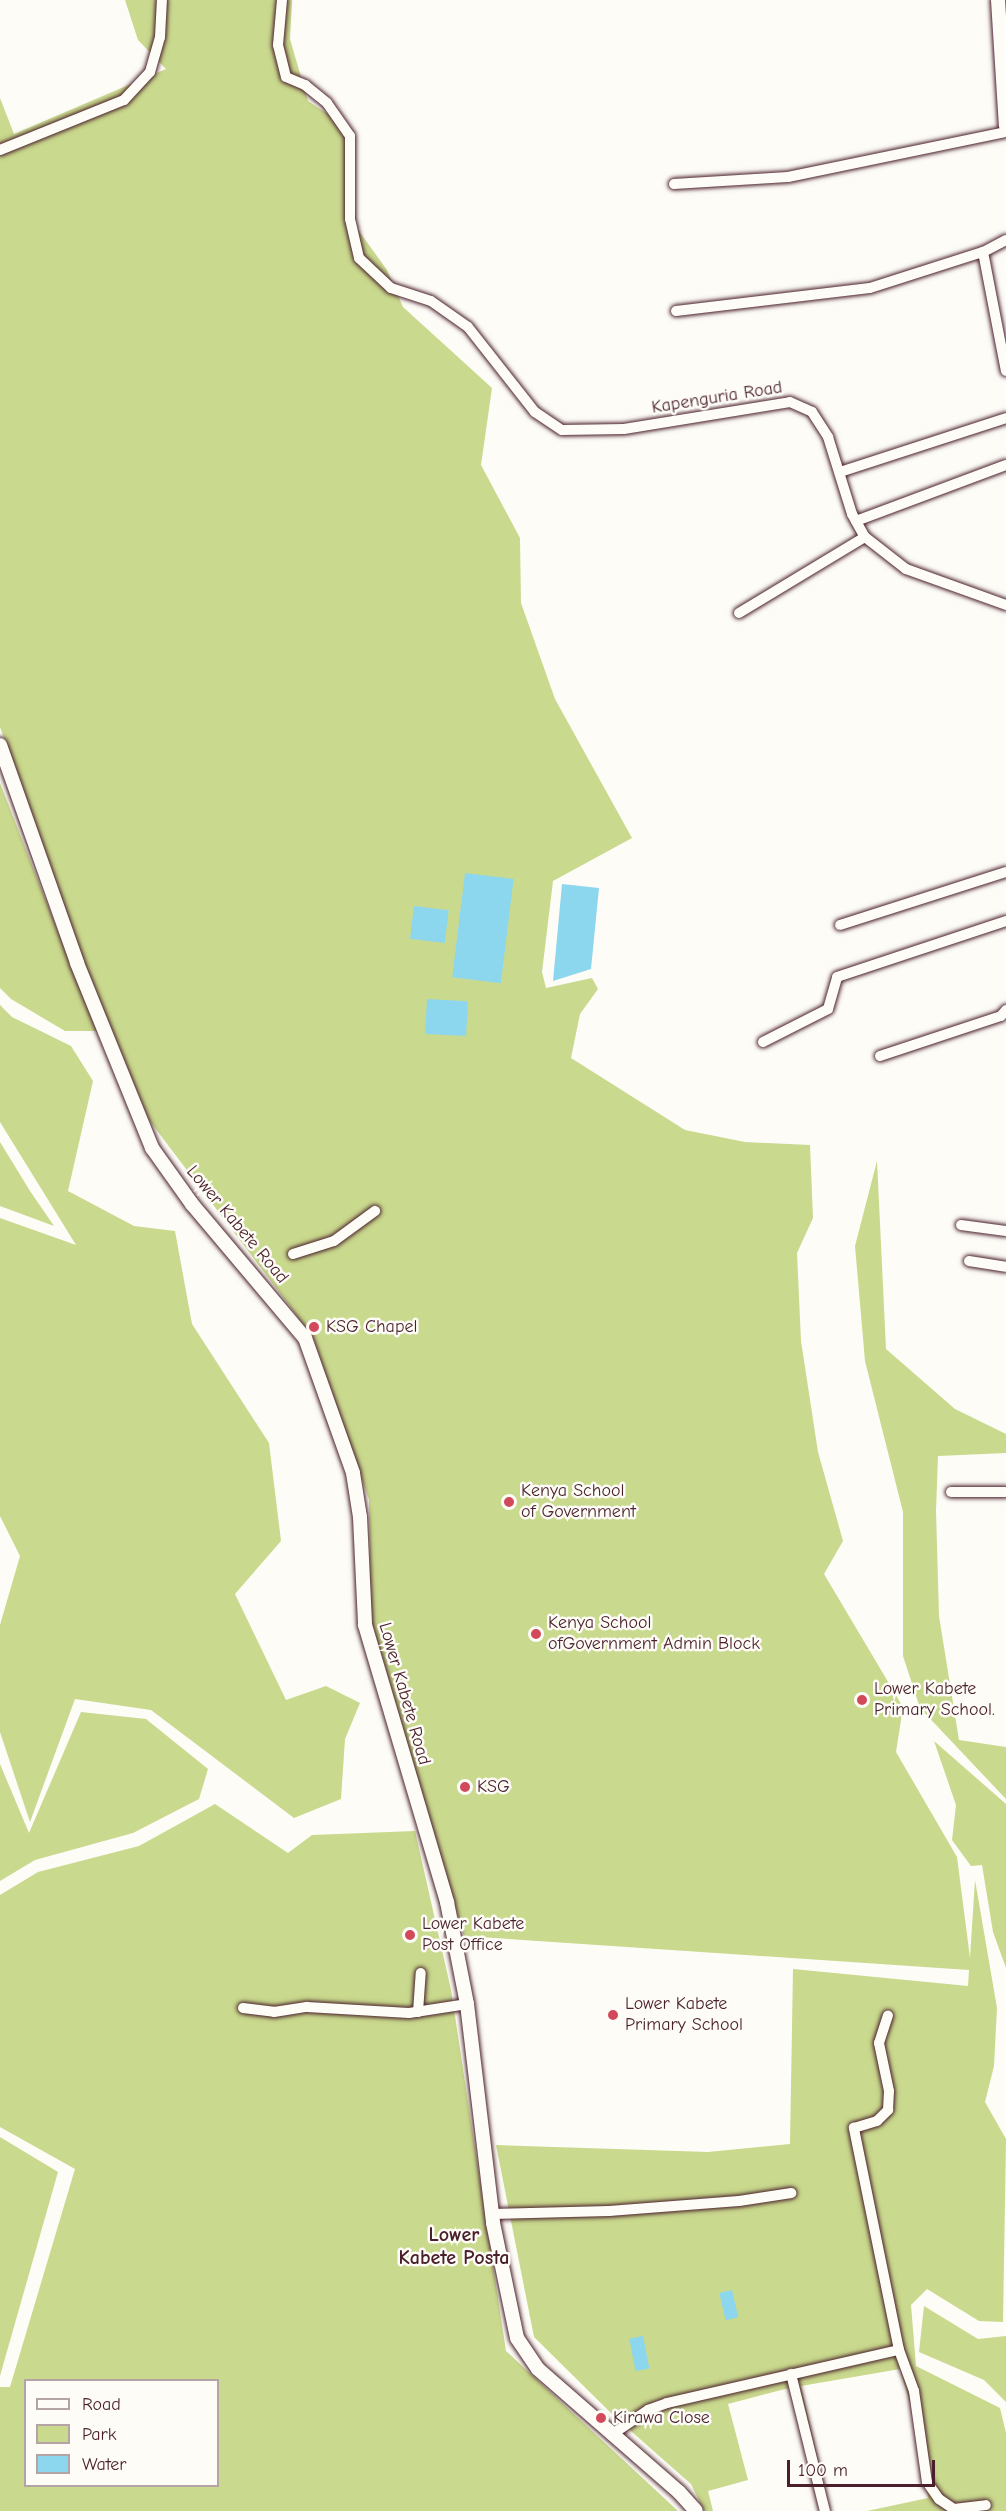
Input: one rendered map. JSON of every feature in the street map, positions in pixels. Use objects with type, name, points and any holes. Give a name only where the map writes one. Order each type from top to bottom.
[{"type":"main road","points":[[998,0],[1006,126]]},
{"type":"main road","name":"Lower Kabete Road","points":[[0,745],[77,963],[152,1148],[192,1204],[295,1323],[312,1352],[357,1494],[365,1625],[441,1877],[467,2004],[492,2214],[509,2310],[521,2346],[538,2369],[679,2492],[696,2511]]},
{"type":"street","points":[[0,150],[124,100],[150,72],[160,37],[162,0]]},
{"type":"street","name":"Kapenguria Road","points":[[282,0],[278,45],[286,77],[305,85],[327,103],[350,136],[350,219],[358,258],[391,288],[431,302],[468,327],[536,412],[562,430],[634,428],[790,402],[812,412],[828,437],[856,521],[865,537],[906,568],[1006,605]]},
{"type":"street","points":[[674,184],[788,177],[1006,132]]},
{"type":"street","points":[[676,311],[850,292],[909,278],[983,252],[1006,240]]},
{"type":"street","points":[[983,252],[1006,371]]},
{"type":"street","points":[[840,472],[1006,418]]},
{"type":"street","points":[[856,521],[1006,465]]},
{"type":"street","points":[[739,613],[865,537]]},
{"type":"street","points":[[840,925],[1006,872]]},
{"type":"street","points":[[763,1042],[828,1009],[837,977],[1006,921]]},
{"type":"street","points":[[879,1056],[1000,1016],[1006,1010]]},
{"type":"street","points":[[293,1254],[334,1241],[375,1211]]},
{"type":"street","points":[[961,1225],[1006,1231]]},
{"type":"street","points":[[969,1261],[1006,1267]]},
{"type":"street","points":[[951,1492],[1006,1492]]},
{"type":"street","points":[[418,2012],[421,1973]]},
{"type":"street","points":[[243,2008],[418,2012],[467,2004]]},
{"type":"street","points":[[888,2015],[879,2043],[889,2091],[888,2110],[877,2121],[854,2128],[899,2350],[914,2391],[927,2482],[939,2499],[954,2509],[986,2505]]},
{"type":"street","points":[[492,2214],[620,2210],[739,2201],[791,2193]]},
{"type":"street","points":[[611,2435],[648,2410],[668,2403],[899,2350]]},
{"type":"street","points":[[791,2373],[825,2511]]},
{"type":"green space","points":[[125,0],[292,0],[290,39],[308,101],[351,129],[356,227],[387,270],[403,307],[492,388],[481,465],[520,538],[521,603],[555,699],[632,838],[553,881],[542,972],[546,988],[592,978],[598,989],[580,1014],[571,1058],[685,1130],[745,1142],[810,1145],[813,1218],[797,1253],[801,1341],[818,1452],[843,1541],[824,1574],[903,1707],[896,1752],[957,1857],[970,1958],[975,1880],[997,2008],[994,2066],[985,2102],[1006,2139],[1003,2322],[979,2321],[927,2289],[911,2305],[916,2366],[1000,2408],[1006,2433],[1006,2511],[867,2511],[928,2498],[918,2432],[900,2369],[801,2386],[830,2511],[789,2388],[728,2404],[748,2480],[708,2491],[713,2511],[704,2511],[691,2484],[615,2417],[534,2337],[496,2145],[708,2152],[790,2144],[793,1969],[968,1986],[969,1970],[464,1936],[371,1620],[369,1500],[313,1337],[149,1120],[66,920],[0,727],[0,98],[14,134],[166,69],[138,40]]},
{"type":"green space","points":[[0,783],[97,1031],[65,1031],[11,999],[0,988]]},
{"type":"green space","points":[[0,1005],[12,1017],[71,1046],[93,1081],[68,1191],[134,1226],[175,1231],[192,1324],[269,1443],[281,1541],[235,1594],[286,1700],[326,1686],[360,1703],[345,1739],[341,1799],[294,1818],[151,1710],[75,1699],[30,1822],[0,1732],[0,1625],[20,1556],[0,1516],[0,1218],[76,1245],[0,1122]]},
{"type":"green space","points":[[0,1142],[30,1191],[54,1226],[0,1206]]},
{"type":"green space","points":[[877,1161],[886,1349],[955,1409],[1006,1434],[1006,1453],[938,1456],[936,1511],[939,1616],[959,1740],[1006,1747],[1006,1799],[920,1708],[903,1656],[903,1512],[865,1361],[855,1246]]},
{"type":"green space","points":[[81,1712],[146,1719],[208,1769],[199,1799],[133,1833],[35,1860],[0,1881],[0,1764],[29,1833]]},
{"type":"green space","points":[[934,1741],[1006,1804],[1006,1968],[993,1932],[982,1865],[971,1866],[952,1840],[956,1805]]},
{"type":"green space","points":[[215,1804],[288,1853],[312,1835],[415,1831],[451,1990],[506,2351],[678,2511],[0,2511],[0,2387],[10,2387],[75,2169],[0,2127],[0,1895],[38,1872],[139,1846]]},
{"type":"green space","points":[[0,2137],[58,2172],[0,2376]]},
{"type":"green space","points":[[924,2306],[978,2339],[1006,2336],[1006,2402],[984,2380],[919,2352]]},
{"type":"water","points":[[465,873],[514,879],[501,983],[452,977]]},
{"type":"water","points":[[562,884],[599,888],[591,969],[553,981]]},
{"type":"water","points":[[414,906],[449,910],[445,943],[410,939]]},
{"type":"water","points":[[427,999],[468,1001],[466,1036],[425,1034]]},
{"type":"water","points":[[732,2290],[738,2317],[726,2320],[719,2293]]},
{"type":"water","points":[[643,2336],[649,2368],[636,2371],[629,2339]]},
{"type":"place","name":"KSG Chapel","points":[[314,1327]]},
{"type":"place","name":"Kenya School of Government","points":[[509,1502]]},
{"type":"place","name":"Kenya School ofGovernment Admin Block","points":[[536,1634]]},
{"type":"place","name":"Lower Kabete Primary School.","points":[[862,1700]]},
{"type":"place","name":"KSG","points":[[465,1787]]},
{"type":"place","name":"Lower Kabete Post Office","points":[[410,1935]]},
{"type":"place","name":"Lower Kabete Primary School","points":[[613,2015]]},
{"type":"place","name":"Kirawa Close","points":[[601,2418]]},
{"type":"district","name":"Lower Kabete Posta","points":[[454,2246]]}]
